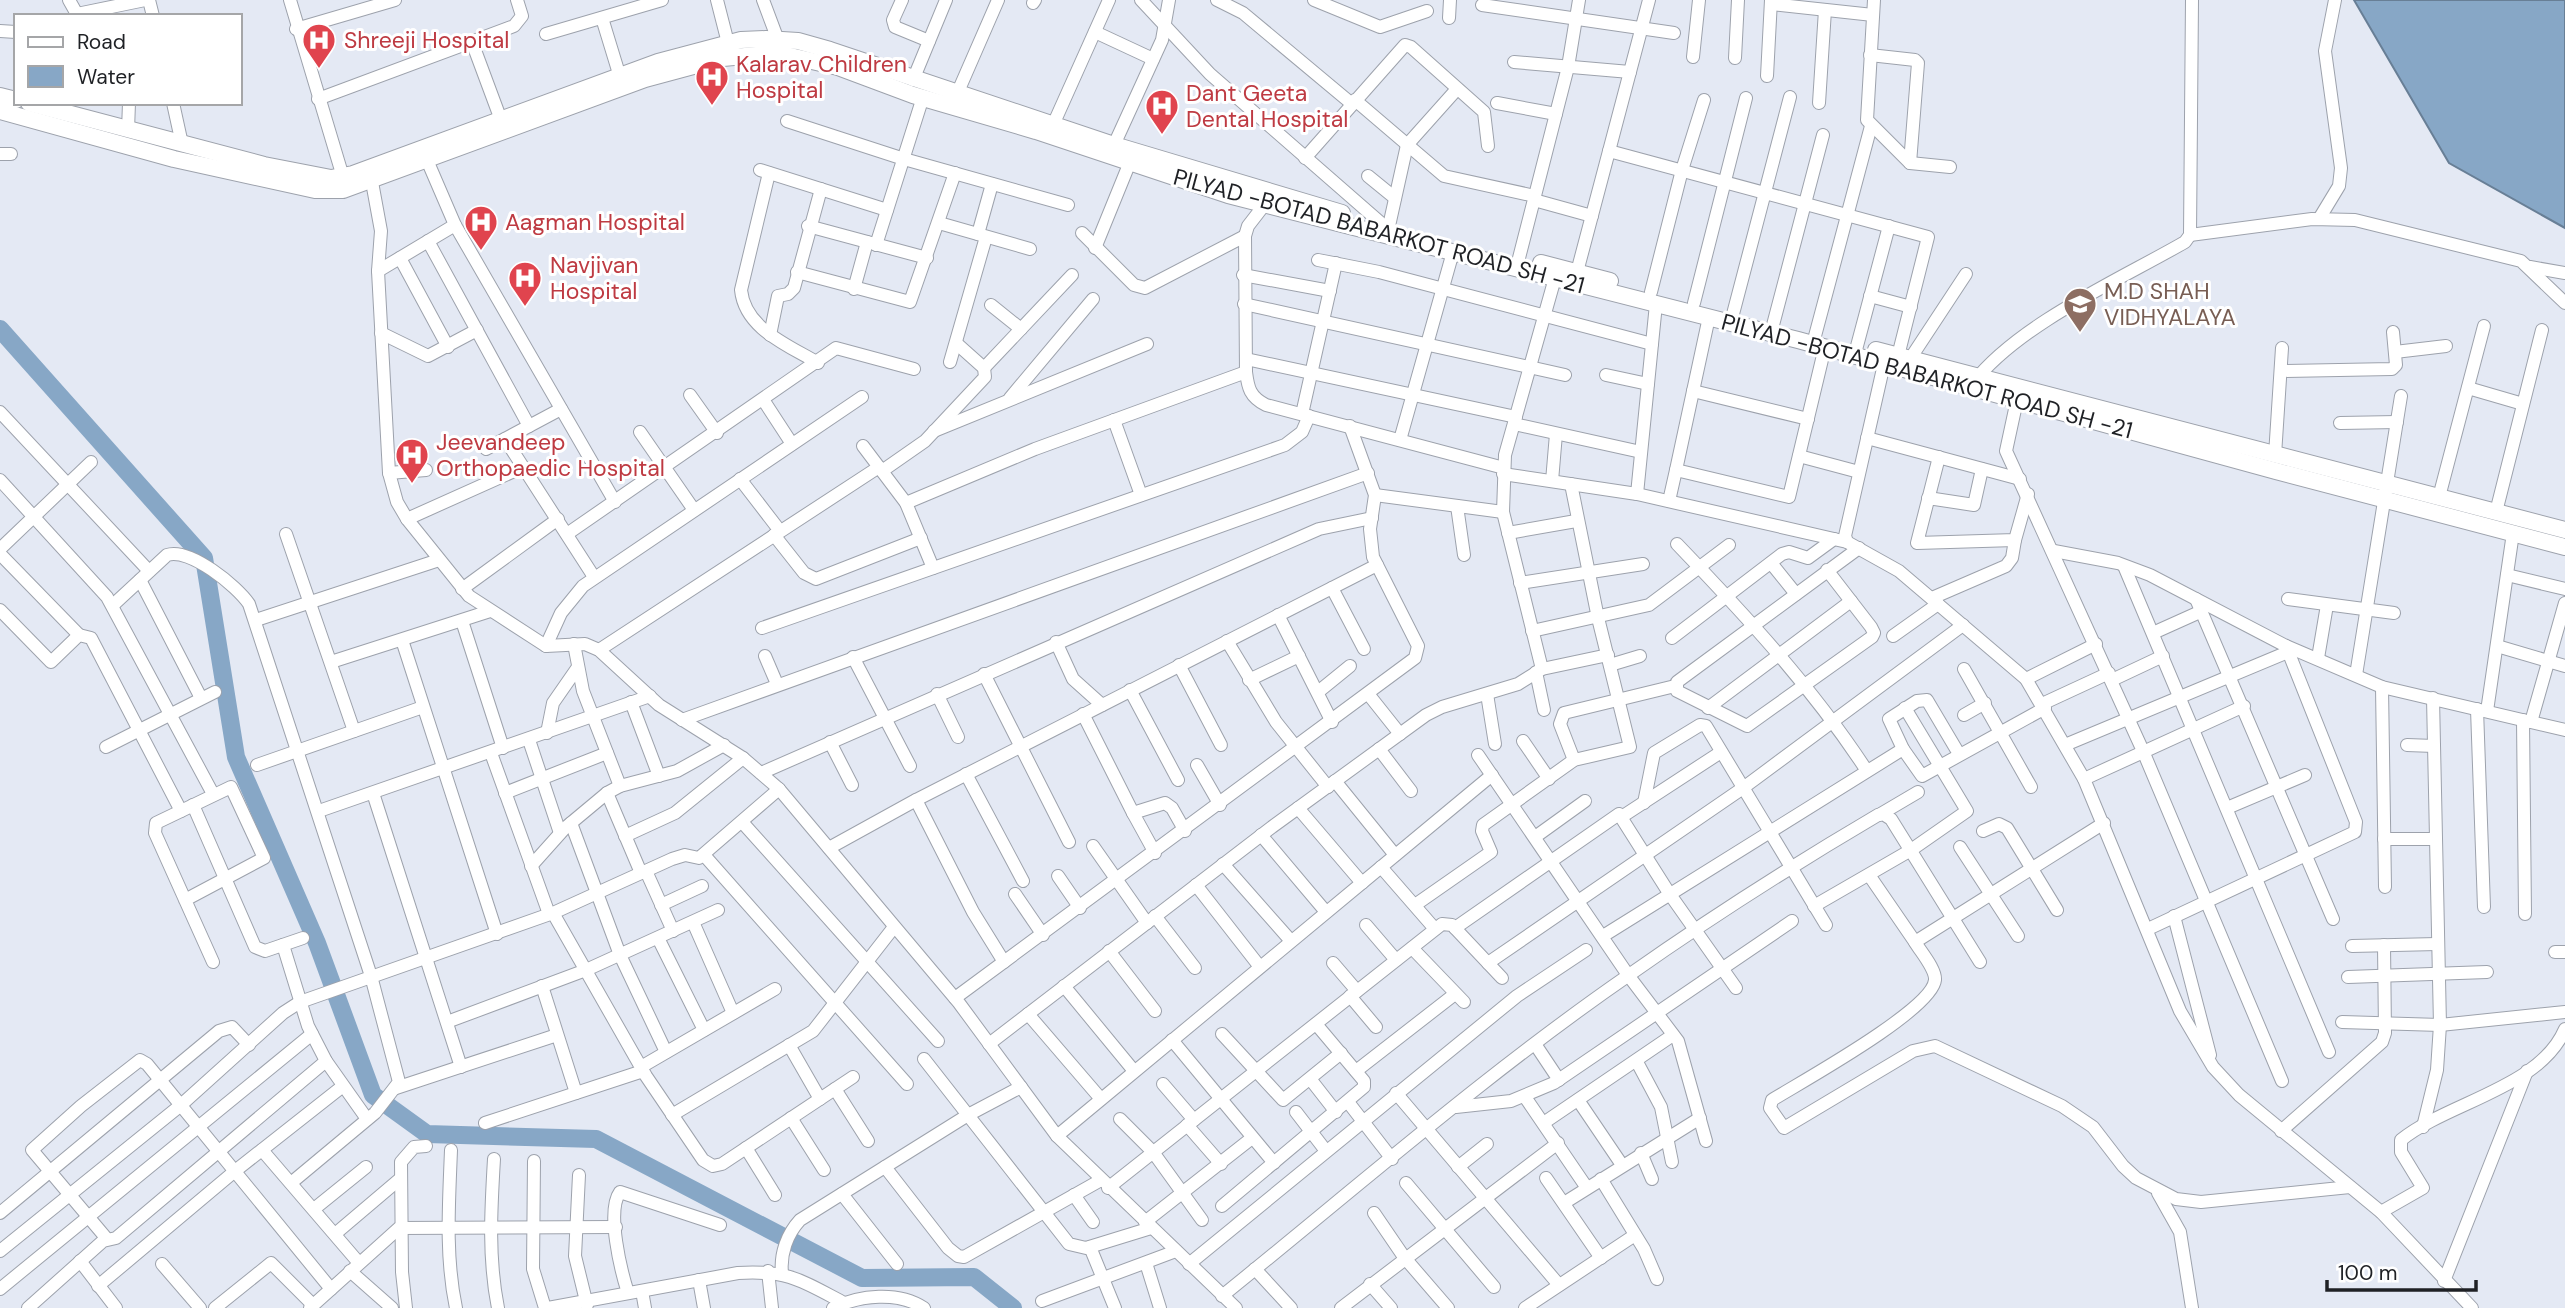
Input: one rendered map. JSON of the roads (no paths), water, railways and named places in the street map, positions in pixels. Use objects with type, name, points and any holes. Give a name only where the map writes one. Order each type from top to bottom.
[{"type":"main road","name":"PILYAD -BOTAD BABARKOT ROAD SH -21","points":[[0,111],[174,159],[315,190],[343,190],[372,182],[501,120],[620,77],[728,43],[778,40],[830,50],[913,80],[1336,217],[1453,252],[1555,278],[1654,298],[1694,303],[1773,325],[1820,342],[1857,346],[1974,381],[2275,455],[2513,533],[2565,547]]},
{"type":"main road","name":"PILYAD -BOTAD BABARKOT ROAD SH -21","points":[[36,105],[314,176],[344,177],[424,155],[645,79],[723,58],[777,53],[838,67],[923,97],[1265,204],[1386,225],[1577,272],[1709,317],[1897,359],[1974,381],[2017,400],[2385,491],[2439,497],[2565,530]]},
{"type":"street","points":[[83,14],[147,0]]},
{"type":"street","points":[[290,0],[296,29],[344,177]]},
{"type":"street","points":[[296,29],[395,0]]},
{"type":"street","points":[[318,99],[521,21],[523,16],[517,0]]},
{"type":"street","points":[[546,34],[662,0]]},
{"type":"street","points":[[717,0],[728,43]]},
{"type":"street","points":[[763,0],[778,40]]},
{"type":"street","points":[[902,0],[894,20],[895,27],[929,41]]},
{"type":"street","points":[[913,80],[946,0]]},
{"type":"street","points":[[957,93],[998,0]]},
{"type":"street","points":[[1053,125],[1109,0]]},
{"type":"street","points":[[1141,0],[1210,74],[1386,225],[1407,145],[1457,89]]},
{"type":"street","points":[[1114,145],[1166,28],[1169,0]]},
{"type":"street","points":[[1217,0],[1243,13],[1444,176],[1535,198],[1592,216]]},
{"type":"street","points":[[1243,13],[1247,0]]},
{"type":"street","points":[[1314,0],[1380,27],[1427,11]]},
{"type":"street","points":[[1449,18],[1450,0]]},
{"type":"street","points":[[1519,258],[1568,67],[1580,0]]},
{"type":"street","points":[[1577,272],[1649,0]]},
{"type":"street","points":[[1693,57],[1699,0]]},
{"type":"street","points":[[1735,58],[1738,0]]},
{"type":"street","points":[[1874,0],[1865,113],[1871,126],[1910,163],[1950,167]]},
{"type":"street","points":[[1974,381],[1990,361],[2015,340],[2185,242],[2190,235],[2192,0]]},
{"type":"street","points":[[2319,219],[2339,186],[2341,168],[2325,51],[2335,0]]},
{"type":"street","points":[[1767,76],[1771,2],[1873,15]]},
{"type":"street","points":[[1482,5],[1674,33]]},
{"type":"street","points":[[1819,103],[1825,10]]},
{"type":"street","points":[[601,18],[620,77]]},
{"type":"street","points":[[1095,32],[1153,59]]},
{"type":"street","points":[[472,42],[501,120]]},
{"type":"street","points":[[1305,158],[1405,45],[1411,47],[1484,112],[1488,146]]},
{"type":"street","points":[[1870,55],[1915,60],[1919,63],[1910,163]]},
{"type":"street","points":[[1514,62],[1630,72]]},
{"type":"street","points":[[854,289],[887,210],[923,97]]},
{"type":"street","points":[[1733,314],[1790,97]]},
{"type":"street","points":[[1694,303],[1746,98]]},
{"type":"street","points":[[1637,494],[1654,298],[1682,170],[1704,100]]},
{"type":"street","points":[[1497,103],[1556,114]]},
{"type":"street","points":[[128,130],[129,105]]},
{"type":"street","points":[[173,105],[182,144]]},
{"type":"street","points":[[787,121],[904,159],[1068,205]]},
{"type":"street","points":[[1676,470],[1788,498],[1808,419],[1820,342],[1847,215],[1871,126]]},
{"type":"street","points":[[1773,325],[1823,135]]},
{"type":"street","points":[[1609,151],[1924,234],[1929,241],[1897,359],[1867,438],[1845,536],[1847,543]]},
{"type":"street","points":[[424,155],[455,225],[615,502]]},
{"type":"street","points":[[1095,248],[1130,162]]},
{"type":"street","points":[[818,363],[770,335],[747,312],[741,290],[764,171],[887,210]]},
{"type":"street","points":[[797,272],[910,302],[955,173]]},
{"type":"street","points":[[1368,176],[1395,198]]},
{"type":"street","points":[[372,182],[381,231],[378,271],[389,473],[397,502],[407,519],[462,589],[490,611],[546,646],[574,644],[599,650],[650,696],[682,720],[724,744],[779,789],[955,998],[1057,1136],[1236,1308]]},
{"type":"street","points":[[950,362],[992,184]]},
{"type":"street","points":[[770,335],[778,296],[792,292],[808,226],[821,189]]},
{"type":"street","points":[[1265,204],[1248,226],[1245,236],[1243,275],[1246,366],[1248,387],[1254,398],[1266,405],[1350,426],[1504,471],[1637,494],[1847,543],[1899,571],[2026,679],[2084,779],[2180,1011],[2213,1067],[2239,1095],[2381,1212],[2472,1308]]},
{"type":"street","points":[[2190,235],[2319,219],[2356,220],[2508,257],[2530,267],[2565,273]]},
{"type":"street","points":[[939,223],[1030,249]]},
{"type":"street","points":[[378,271],[455,225]]},
{"type":"street","points":[[808,226],[927,258]]},
{"type":"street","points":[[1857,346],[1889,226]]},
{"type":"street","points":[[1082,233],[1134,285],[1145,289],[1245,236]]},
{"type":"street","points":[[428,241],[529,426]]},
{"type":"street","points":[[1400,440],[1453,252]]},
{"type":"street","points":[[400,258],[448,346]]},
{"type":"street","points":[[1318,260],[1652,344]]},
{"type":"street","points":[[762,628],[1285,445],[1303,432],[1311,372],[1336,263]]},
{"type":"street","points":[[2530,267],[2565,303]]},
{"type":"street","points":[[1897,359],[1966,274]]},
{"type":"street","points":[[984,368],[1072,275]]},
{"type":"street","points":[[1243,275],[1329,291]]},
{"type":"street","points":[[1544,710],[1532,631],[1503,512],[1504,471],[1515,420],[1555,278]]},
{"type":"street","points":[[1870,296],[1911,307]]},
{"type":"street","points":[[1007,401],[1093,299]]},
{"type":"street","points":[[1244,304],[1565,375]]},
{"type":"street","points":[[990,305],[1021,329]]},
{"type":"street","points":[[1669,501],[1709,317]]},
{"type":"street","points":[[2439,497],[2484,326]]},
{"type":"street","points":[[381,334],[428,356],[477,330]]},
{"type":"street","points":[[2496,512],[2542,330]]},
{"type":"street","points":[[2281,371],[2392,369],[2396,365],[2393,332]]},
{"type":"street","points":[[599,650],[880,469],[934,431],[979,384],[986,373],[984,368],[956,343]]},
{"type":"street","points":[[934,431],[1147,344]]},
{"type":"street","points":[[2395,352],[2446,346]]},
{"type":"street","points":[[567,534],[841,348],[915,369]]},
{"type":"street","points":[[2275,455],[2282,348]]},
{"type":"street","points":[[906,503],[1246,366],[1311,372],[1515,420],[1556,434],[1641,452]]},
{"type":"street","points":[[1606,376],[1648,384]]},
{"type":"street","points":[[2468,388],[2523,404]]},
{"type":"street","points":[[1693,391],[1808,419]]},
{"type":"street","points":[[690,395],[717,433]]},
{"type":"street","points":[[2356,675],[2401,396]]},
{"type":"street","points":[[546,646],[571,598],[594,577],[862,397]]},
{"type":"street","points":[[2017,400],[2006,451],[2129,719],[2283,1081]]},
{"type":"street","points":[[764,401],[792,444]]},
{"type":"street","points":[[486,449],[561,409]]},
{"type":"street","points":[[0,412],[68,483],[145,575],[201,698]]},
{"type":"street","points":[[1114,420],[1142,495]]},
{"type":"street","points":[[2340,423],[2397,422]]},
{"type":"street","points":[[955,998],[1369,695],[1408,665],[1419,653],[1377,565],[1370,541],[1375,495],[1350,426]]},
{"type":"street","points":[[640,432],[694,510]]},
{"type":"street","points":[[1552,481],[1556,434]]},
{"type":"street","points":[[1867,438],[2020,479]]},
{"type":"street","points":[[505,439],[594,577]]},
{"type":"street","points":[[863,446],[906,503],[933,568]]},
{"type":"street","points":[[1799,456],[1859,472]]},
{"type":"street","points":[[1939,457],[1917,543],[2015,540]]},
{"type":"street","points":[[79,635],[0,551],[34,514],[91,462]]},
{"type":"street","points":[[407,519],[523,467]]},
{"type":"street","points":[[1928,498],[1974,505],[1982,469]]},
{"type":"street","points":[[389,473],[426,470]]},
{"type":"street","points":[[682,720],[1368,473]]},
{"type":"street","points":[[740,479],[804,573],[816,579],[922,538]]},
{"type":"street","points":[[0,480],[34,514],[113,605],[213,794]]},
{"type":"street","points":[[1415,905],[1491,852],[1481,828],[1512,804],[1574,760],[1630,747],[1576,521],[1571,484]]},
{"type":"street","points":[[1894,636],[1935,601],[2006,566],[2012,558],[2028,494]]},
{"type":"street","points":[[1375,495],[1503,512]]},
{"type":"street","points":[[1457,506],[1464,555]]},
{"type":"street","points":[[761,773],[1319,529],[1373,518]]},
{"type":"street","points":[[462,589],[558,519]]},
{"type":"street","points":[[1508,533],[1576,521]]},
{"type":"street","points":[[2484,907],[2482,710],[2497,646],[2513,533]]},
{"type":"street","points":[[286,534],[354,731]]},
{"type":"street","points":[[1672,638],[1789,552],[1808,558],[1847,543]]},
{"type":"street","points":[[1574,760],[1560,724],[1560,717],[1572,710],[1675,686],[1827,570],[1847,543]]},
{"type":"street","points":[[1677,544],[1780,654],[1834,721],[1867,771]]},
{"type":"street","points":[[1532,631],[1649,605],[1729,545]]},
{"type":"street","points":[[113,605],[167,555],[177,551],[189,555],[243,595],[256,620],[371,976],[399,1073],[393,1092],[371,1116],[291,1182]]},
{"type":"street","points":[[2054,551],[2124,566],[2287,649],[2318,658],[2382,687],[2565,730]]},
{"type":"street","points":[[256,620],[439,560]]},
{"type":"street","points":[[1771,563],[1796,594]]},
{"type":"street","points":[[1520,583],[1643,564]]},
{"type":"street","points":[[829,848],[965,774],[1377,565]]},
{"type":"street","points":[[2124,566],[2329,1052]]},
{"type":"street","points":[[1675,686],[1676,691],[1746,726],[1872,637],[1874,633],[1871,627],[1827,570]]},
{"type":"street","points":[[2507,575],[2565,589]]},
{"type":"street","points":[[1332,588],[1364,649]]},
{"type":"street","points":[[2288,599],[2393,613]]},
{"type":"street","points":[[1708,708],[1851,601]]},
{"type":"street","points":[[2525,914],[2527,721],[2565,603]]},
{"type":"street","points":[[2153,633],[2199,605]]},
{"type":"street","points":[[2199,605],[2231,674],[2333,919]]},
{"type":"street","points":[[2318,658],[2327,605]]},
{"type":"street","points":[[0,610],[51,662],[79,635],[91,638],[139,730],[187,808],[226,880],[255,947],[265,951],[303,938]]},
{"type":"street","points":[[331,662],[490,611]]},
{"type":"street","points":[[1278,615],[1332,722]]},
{"type":"street","points":[[462,621],[497,750],[505,793],[531,866],[552,913],[642,1069],[703,1160],[713,1166],[746,1148],[853,1077]]},
{"type":"street","points":[[1488,963],[1743,788],[1963,625]]},
{"type":"street","points":[[402,640],[497,934]]},
{"type":"street","points":[[1227,641],[1249,680],[1296,748],[1395,855]]},
{"type":"street","points":[[1056,642],[1073,679],[1102,705]]},
{"type":"street","points":[[574,644],[593,715],[620,786]]},
{"type":"street","points":[[2026,679],[2096,644]]},
{"type":"street","points":[[2497,646],[2565,666]]},
{"type":"street","points":[[2065,745],[2287,649]]},
{"type":"street","points":[[2148,929],[2353,835],[2357,828],[2287,649]]},
{"type":"street","points":[[765,656],[777,684]]},
{"type":"street","points":[[1249,680],[1299,656]]},
{"type":"street","points":[[989,1044],[1261,835],[1400,734],[1442,707],[1518,684],[1539,671],[1640,656]]},
{"type":"street","points":[[1959,754],[1927,700],[1905,708],[1889,719],[1903,749],[1920,775],[1940,766],[2043,706],[2163,656]]},
{"type":"street","points":[[853,657],[910,766]]},
{"type":"street","points":[[1179,665],[1221,744]]},
{"type":"street","points":[[1318,692],[1350,666]]},
{"type":"street","points":[[547,733],[553,703],[578,667]]},
{"type":"street","points":[[1964,669],[2031,787]]},
{"type":"street","points":[[984,674],[1069,842]]},
{"type":"street","points":[[2382,687],[2385,887]]},
{"type":"street","points":[[1130,690],[1178,780]]},
{"type":"street","points":[[106,747],[215,692]]},
{"type":"street","points":[[937,694],[958,737]]},
{"type":"street","points":[[1487,694],[1496,744]]},
{"type":"street","points":[[1369,695],[1400,734]]},
{"type":"street","points":[[319,811],[650,696]]},
{"type":"street","points":[[2423,1127],[2435,1082],[2440,1024],[2433,698]]},
{"type":"street","points":[[631,702],[659,776]]},
{"type":"street","points":[[1964,715],[1985,703]]},
{"type":"street","points":[[2084,779],[2244,706]]},
{"type":"street","points":[[257,765],[423,707]]},
{"type":"street","points":[[1814,906],[1911,850],[1967,811],[1905,708]]},
{"type":"street","points":[[1083,715],[1156,853]]},
{"type":"street","points":[[1644,803],[1650,765],[1660,748],[1703,725],[1826,925]]},
{"type":"street","points":[[529,740],[560,833]]},
{"type":"street","points":[[1523,741],[1549,779]]},
{"type":"street","points":[[830,742],[852,785]]},
{"type":"street","points":[[531,866],[560,833],[607,793],[620,786],[677,771],[724,744]]},
{"type":"street","points":[[2407,745],[2434,746]]},
{"type":"street","points":[[1379,749],[1411,791]]},
{"type":"street","points":[[1603,936],[1903,749]]},
{"type":"street","points":[[1454,928],[1553,862],[1615,815],[1623,816],[1721,751]]},
{"type":"street","points":[[505,793],[607,753]]},
{"type":"street","points":[[1478,755],[1628,975],[1673,1035],[1683,1052],[1706,1141]]},
{"type":"street","points":[[625,836],[663,821],[743,758]]},
{"type":"street","points":[[1197,765],[1220,805]]},
{"type":"street","points":[[965,774],[1023,881]]},
{"type":"street","points":[[1057,1136],[1492,775]]},
{"type":"street","points":[[2227,808],[2305,775]]},
{"type":"street","points":[[186,900],[261,862],[264,854],[233,790],[228,787],[156,823],[154,828],[213,962]]},
{"type":"street","points":[[0,1251],[181,1105],[283,1013],[313,997],[345,985],[552,913],[679,856],[699,858],[779,789]]},
{"type":"street","points":[[1222,1296],[1535,1044],[1628,975],[1790,867],[1918,792]]},
{"type":"street","points":[[373,793],[461,1067]]},
{"type":"street","points":[[607,793],[625,836],[673,931]]},
{"type":"street","points":[[916,800],[973,912],[1004,962]]},
{"type":"street","points":[[1535,837],[1585,801]]},
{"type":"street","points":[[1133,813],[1165,803],[1185,831]]},
{"type":"street","points":[[1298,808],[1362,883]]},
{"type":"street","points":[[1878,815],[1883,814],[1891,819],[1980,962]]},
{"type":"street","points":[[1623,816],[1669,893],[1736,988]]},
{"type":"street","points":[[742,822],[938,1041]]},
{"type":"street","points":[[571,823],[621,954],[666,1052]]},
{"type":"street","points":[[1915,942],[2104,823]]},
{"type":"street","points":[[1983,831],[2003,825],[2057,910]]},
{"type":"street","points":[[1261,835],[1326,912]]},
{"type":"street","points":[[2384,839],[2435,839]]},
{"type":"street","points":[[1093,846],[1117,881],[1195,968]]},
{"type":"street","points":[[1960,847],[2018,936]]},
{"type":"street","points":[[704,855],[907,1084]]},
{"type":"street","points":[[1223,864],[1291,941]]},
{"type":"street","points":[[1381,867],[1435,929]]},
{"type":"street","points":[[1869,875],[1934,974],[1932,986],[1895,1023],[1772,1100],[1770,1108],[1780,1125],[1788,1128],[1913,1051],[1935,1046],[2023,1086],[2080,1117],[2093,1127],[2123,1166],[2158,1192],[2176,1199],[2201,1202],[2350,1187]]},
{"type":"street","points":[[1058,876],[1080,908]]},
{"type":"street","points":[[1196,885],[1260,967]]},
{"type":"street","points":[[661,905],[702,886]]},
{"type":"street","points":[[1015,894],[1043,934]]},
{"type":"street","points":[[447,1021],[586,970],[718,910]]},
{"type":"street","points":[[2174,916],[2213,1067]]},
{"type":"street","points":[[1456,1108],[1495,1104],[1525,1097],[1559,1080],[1656,1011],[1792,921]]},
{"type":"street","points":[[693,922],[733,1013]]},
{"type":"street","points":[[886,1167],[948,1248],[958,1256],[964,1256],[1074,1195],[1105,1184],[1153,1153],[1435,929],[1448,923],[1502,978]]},
{"type":"street","points":[[1366,925],[1396,960]]},
{"type":"street","points":[[672,1115],[813,1031],[894,927]]},
{"type":"street","points":[[658,937],[704,1030]]},
{"type":"street","points":[[2352,946],[2437,944]]},
{"type":"street","points":[[283,945],[312,1034],[343,1086],[371,1116]]},
{"type":"street","points":[[2281,1131],[2374,1052],[2382,1042],[2385,1024],[2384,946]]},
{"type":"street","points":[[1356,1071],[1460,998],[1412,948]]},
{"type":"street","points":[[1189,1264],[1517,996],[1586,950]]},
{"type":"street","points":[[1110,951],[1155,1011]]},
{"type":"street","points":[[1333,962],[1376,1027]]},
{"type":"street","points":[[2348,977],[2487,972]]},
{"type":"street","points":[[542,986],[576,1093]]},
{"type":"street","points":[[1064,986],[1134,1072]]},
{"type":"street","points":[[485,1123],[642,1069],[666,1052],[775,989]]},
{"type":"street","points":[[2342,1022],[2440,1024],[2565,1012]]},
{"type":"street","points":[[1028,1014],[1101,1099]]},
{"type":"street","points":[[1222,1206],[1348,1102],[1365,1084],[1315,1024]]},
{"type":"street","points":[[0,1213],[226,1027],[232,1027],[249,1045]]},
{"type":"street","points":[[2381,1212],[2423,1188],[2401,1152],[2399,1143],[2561,1049],[2565,1030]]},
{"type":"street","points":[[0,1289],[312,1034]]},
{"type":"street","points":[[1223,1034],[1283,1100],[1341,1053]]},
{"type":"street","points":[[393,1092],[557,1035]]},
{"type":"street","points":[[1545,1122],[1673,1035]]},
{"type":"street","points":[[1172,1040],[1274,1163]]},
{"type":"street","points":[[1535,1044],[1559,1080]]},
{"type":"street","points":[[789,1045],[820,1099]]},
{"type":"street","points":[[924,1059],[1069,1244],[1090,1247],[1148,1225],[1184,1192],[1252,1138]]},
{"type":"street","points":[[107,1239],[32,1150],[136,1061],[144,1061],[331,1289]]},
{"type":"street","points":[[28,1308],[80,1261],[107,1239],[116,1238],[326,1061]]},
{"type":"street","points":[[1637,1062],[1657,1095],[1672,1162]]},
{"type":"street","points":[[2444,1281],[2527,1071]]},
{"type":"street","points":[[1311,1080],[1336,1112]]},
{"type":"street","points":[[1163,1084],[1221,1164]]},
{"type":"street","points":[[98,1286],[235,1171],[343,1086]]},
{"type":"street","points":[[782,1272],[782,1255],[791,1231],[800,1220],[968,1115],[1021,1087]]},
{"type":"street","points":[[835,1089],[868,1141]]},
{"type":"street","points":[[1396,1093],[1559,1285]]},
{"type":"street","points":[[1525,1097],[1545,1122],[1587,1188]]},
{"type":"street","points":[[1578,1100],[1622,1165]]},
{"type":"street","points":[[1348,1102],[1392,1159]]},
{"type":"street","points":[[1296,1112],[1326,1151]]},
{"type":"street","points":[[791,1118],[824,1170]]},
{"type":"street","points":[[1564,1203],[1668,1135],[1700,1118]]},
{"type":"street","points":[[1120,1119],[1153,1153],[1202,1220]]},
{"type":"street","points":[[1340,1308],[1558,1143]]},
{"type":"street","points":[[1458,1167],[1487,1144]]},
{"type":"street","points":[[407,1308],[401,1162],[414,1147],[426,1146]]},
{"type":"street","points":[[746,1148],[775,1195]]},
{"type":"street","points":[[262,1150],[335,1234],[355,1267],[391,1308]]},
{"type":"street","points":[[451,1150],[448,1226],[450,1274],[456,1308]]},
{"type":"street","points":[[1641,1153],[1652,1179]]},
{"type":"street","points":[[494,1159],[490,1226],[493,1283],[498,1308]]},
{"type":"street","points":[[534,1161],[533,1269],[546,1308],[587,1304],[628,1293],[699,1280],[768,1271],[782,1272],[838,1305],[881,1297],[902,1299],[924,1308]]},
{"type":"street","points":[[314,1209],[366,1167]]},
{"type":"street","points":[[579,1175],[575,1256],[587,1304]]},
{"type":"street","points":[[335,1234],[401,1178]]},
{"type":"street","points":[[1546,1178],[1601,1258]]},
{"type":"street","points":[[1601,1179],[1636,1235],[1657,1279]]},
{"type":"street","points":[[1406,1183],[1494,1287]]},
{"type":"street","points":[[628,1293],[617,1255],[616,1203],[620,1192],[720,1225]]},
{"type":"street","points":[[2158,1192],[2180,1232],[2193,1308]]},
{"type":"street","points":[[842,1194],[897,1264]]},
{"type":"street","points":[[1074,1195],[1093,1222]]},
{"type":"street","points":[[1374,1213],[1404,1257],[1448,1308]]},
{"type":"street","points":[[215,1308],[271,1263],[311,1307],[389,1234],[402,1227],[617,1227]]},
{"type":"street","points":[[1525,1308],[1636,1235]]},
{"type":"street","points":[[1090,1247],[1115,1308]]},
{"type":"street","points":[[1042,1301],[1176,1251]]},
{"type":"street","points":[[80,1261],[116,1308]]},
{"type":"street","points":[[1146,1263],[1160,1308]]},
{"type":"street","points":[[162,1264],[200,1308]]},
{"type":"street","points":[[1255,1269],[1291,1308]]},
{"type":"street","points":[[768,1271],[772,1308]]},
{"type":"street","points":[[699,1280],[704,1308]]},
{"type":"street","points":[[1370,1284],[1391,1308]]},
{"type":"street","points":[[642,1291],[645,1308]]},
{"type":"water","points":[[2354,0],[2565,0],[2565,228],[2449,163]]},
{"type":"waterway","points":[[0,329],[204,558],[236,757],[317,943],[373,1095],[427,1134],[596,1139],[862,1278],[974,1277],[1013,1308]]},
{"type":"place","name":"Shreeji Hospital","points":[[319,70]]},
{"type":"place","name":"Kalarav Children Hospital","points":[[712,107]]},
{"type":"place","name":"Dant Geeta Dental Hospital","points":[[1162,136]]},
{"type":"place","name":"Aagman Hospital","points":[[481,252]]},
{"type":"place","name":"Navjivan Hospital","points":[[525,308]]},
{"type":"place","name":"M.D SHAH VIDHYALAYA","points":[[2080,334]]},
{"type":"place","name":"Jeevandeep Orthopaedic Hospital","points":[[412,485]]}]
